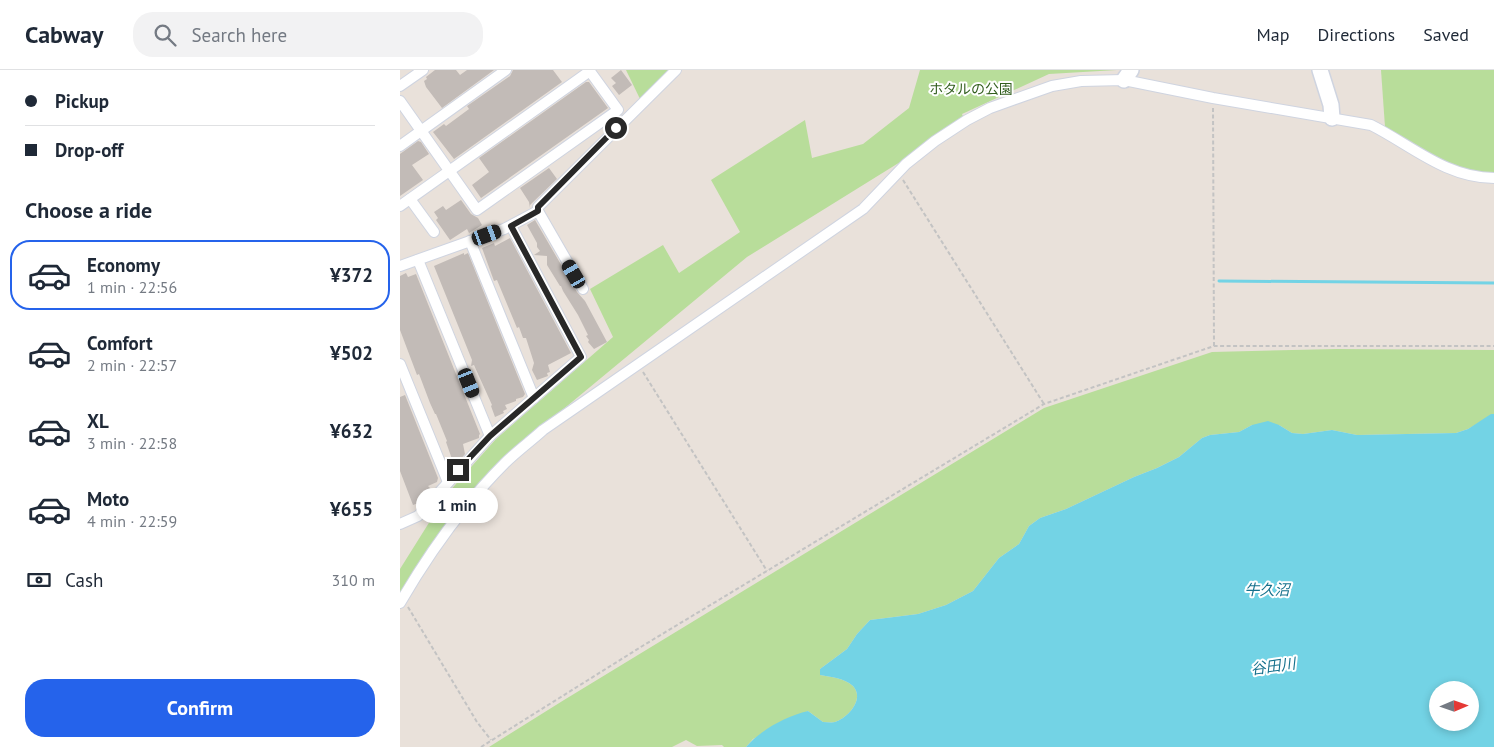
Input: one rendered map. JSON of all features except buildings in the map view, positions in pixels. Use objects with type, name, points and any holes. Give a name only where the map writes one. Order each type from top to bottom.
[{"type":"street","points":[[400,86],[423,70]]},
{"type":"street","points":[[400,146],[506,70]]},
{"type":"street","points":[[400,101],[450,170],[477,210],[618,110],[590,70],[450,170],[400,206]]},
{"type":"street","points":[[583,289],[538,211],[538,207],[676,70]]},
{"type":"street","points":[[1320,70],[1331,105],[1332,118]]},
{"type":"street","points":[[401,601],[421,567],[470,503],[507,461],[543,430],[640,367],[863,209],[906,164],[935,141],[967,120],[990,108],[1052,86],[1128,75],[1213,98],[1371,125],[1440,166],[1460,173],[1494,178]]},
{"type":"street","points":[[410,199],[434,232]]},
{"type":"street","points":[[400,266],[511,226],[538,211]]},
{"type":"street","points":[[400,512],[402,523],[418,516],[490,436],[581,357],[511,226]]},
{"type":"street","points":[[470,241],[534,398]]},
{"type":"street","points":[[418,260],[490,436]]},
{"type":"street","points":[[400,364],[448,482]]},
{"type":"path","points":[[1213,98],[1214,346]]},
{"type":"path","points":[[911,192],[1044,404]]},
{"type":"path","points":[[481,747],[652,640],[1044,404],[1214,346],[1494,346]]},
{"type":"path","points":[[640,367],[767,571]]},
{"type":"path","points":[[401,601],[425,633],[477,722],[491,740]]},
{"type":"green space","points":[[626,70],[673,70],[641,101]]},
{"type":"green space","name":"ホタルの公園","points":[[920,70],[1117,70],[1049,74],[962,114],[964,119],[905,159],[747,257],[543,426],[505,460],[400,598],[400,569],[447,494],[496,439],[613,337],[590,289],[663,245],[679,273],[740,232],[711,180],[805,120],[812,158],[863,144],[909,108]]},
{"type":"green space","points":[[1381,70],[1494,70],[1494,173],[1468,171],[1445,164],[1385,127]]},
{"type":"green space","points":[[1337,349],[1494,350],[1494,414],[1468,429],[1456,433],[1357,435],[1332,430],[1303,434],[1292,433],[1279,425],[1252,425],[1239,432],[1210,435],[1202,438],[1179,457],[1157,468],[1066,509],[1040,518],[1029,526],[1019,544],[999,558],[973,591],[946,605],[918,614],[870,620],[847,649],[820,669],[820,675],[846,681],[856,691],[856,702],[850,712],[835,722],[823,722],[808,711],[753,739],[746,747],[724,747],[722,745],[697,746],[686,740],[672,747],[489,747],[1044,408],[1212,352]]},
{"type":"water","name":"牛久沼","points":[[1494,414],[1494,747],[746,747],[766,729],[800,713],[808,711],[823,722],[835,722],[850,712],[857,697],[853,686],[833,677],[820,675],[820,669],[847,649],[870,620],[918,614],[946,605],[973,591],[999,558],[1019,544],[1029,526],[1040,518],[1066,509],[1157,468],[1179,457],[1202,438],[1210,435],[1239,432],[1252,425],[1268,421],[1292,433],[1303,434],[1332,430],[1357,435],[1456,433],[1468,429]]},
{"type":"waterway","points":[[1219,281],[1494,283]]},
{"type":"route","points":[[458,470],[490,436],[581,357],[511,226],[538,211],[538,207],[616,128]]},
{"type":"water label","name":"谷田川","points":[[1273,666]]}]
